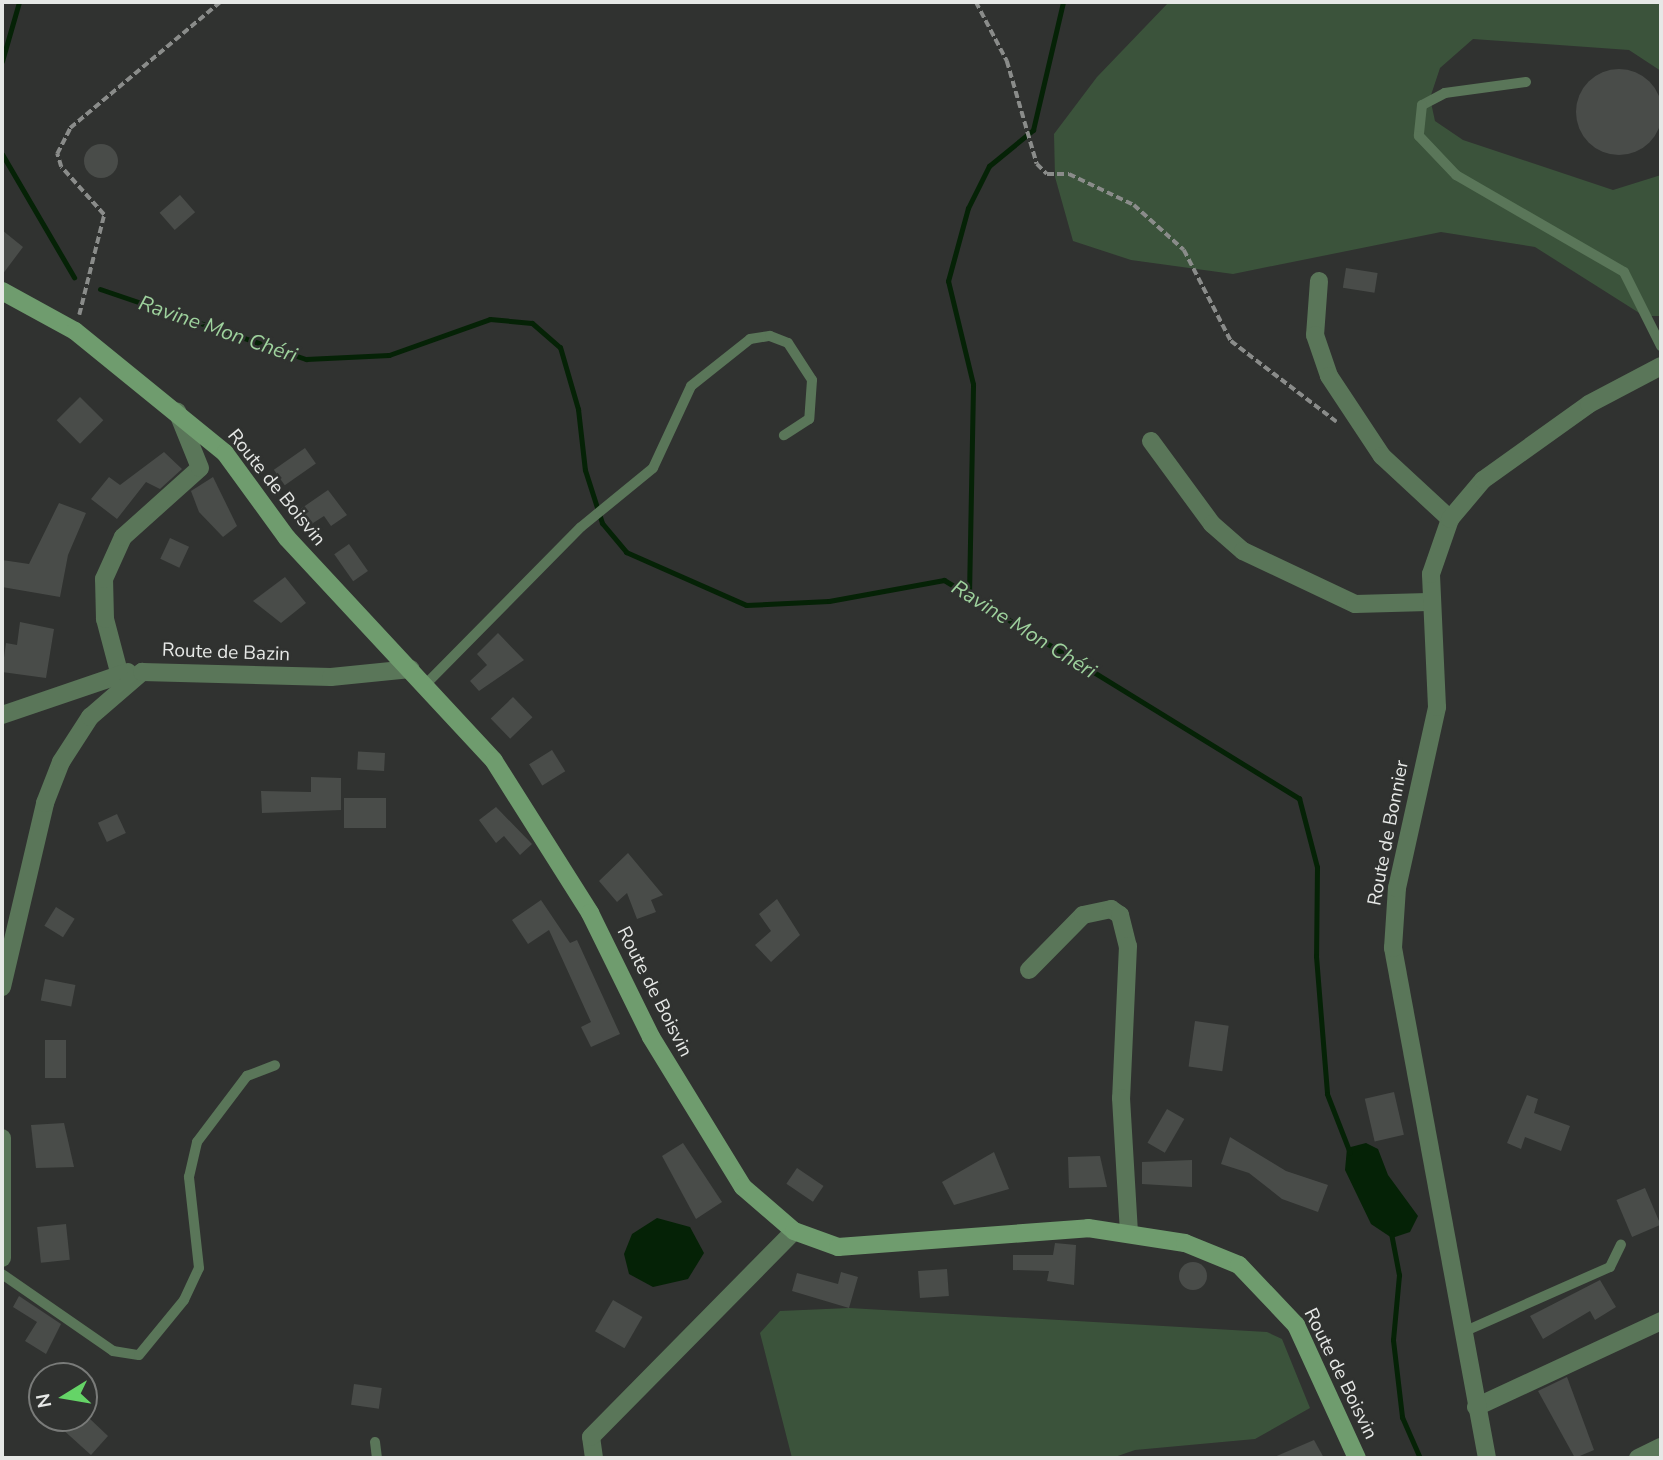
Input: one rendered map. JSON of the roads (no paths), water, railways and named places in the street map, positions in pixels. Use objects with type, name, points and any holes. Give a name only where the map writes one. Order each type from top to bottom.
[{"type":"main road","name":"Route de Boisvin","points":[[2,291],[75,331],[177,411],[225,453],[287,538],[411,669],[528,808],[651,1037],[743,1187],[794,1231],[838,1247],[1088,1228],[1185,1243],[1239,1265],[1274,1296],[1296,1325],[1357,1458]]},
{"type":"street","points":[[1319,281],[1315,335],[1329,376],[1382,456],[1450,519]]},
{"type":"street","name":"Route de Bonnier","points":[[1487,1458],[1461,1334],[1392,933],[1437,708],[1427,602],[1435,555],[1450,519],[1513,454],[1661,366]]},
{"type":"street","points":[[119,672],[104,610],[104,579],[123,537],[200,468],[177,411]]},
{"type":"street","points":[[1152,441],[1212,524],[1243,551],[1355,604],[1427,602]]},
{"type":"street","name":"Route de Bazin","points":[[2,987],[46,803],[61,762],[90,717],[142,672],[331,677],[411,669]]},
{"type":"street","points":[[2,715],[119,672],[142,672]]},
{"type":"street","points":[[1029,970],[1083,915],[1111,909],[1120,915],[1128,946],[1121,1098],[1129,1233]]},
{"type":"street","points":[[2,1138],[2,1258]]},
{"type":"street","points":[[591,1457],[592,1437],[794,1231]]},
{"type":"street","points":[[1476,1407],[1661,1321]]},
{"type":"street","points":[[1638,1458],[1661,1447]]},
{"type":"lane","points":[[1526,82],[1445,93],[1422,105],[1419,136],[1456,175],[1624,271],[1661,346]]},
{"type":"lane","points":[[424,685],[581,527],[653,468],[691,386],[750,339],[770,336],[788,343],[811,380],[809,419],[784,435]]},
{"type":"lane","points":[[2,1274],[113,1352],[139,1354],[184,1300],[199,1268],[189,1177],[197,1142],[247,1076],[275,1065]]},
{"type":"lane","points":[[1461,1334],[1610,1267],[1621,1244]]},
{"type":"lane","points":[[375,1443],[377,1458]]},
{"type":"waterway","name":"Ravine Mon Chéri","points":[[2,61],[19,2]]},
{"type":"waterway","points":[[969,595],[973,384],[948,281],[968,208],[989,166],[1033,130],[1063,2]]},
{"type":"waterway","name":"Ravine Mon Chéri","points":[[2,154],[74,277]]},
{"type":"waterway","name":"Ravine Mon Chéri","points":[[100,289],[306,359],[389,355],[490,319],[532,323],[560,347],[578,409],[585,470],[602,523],[626,552],[746,605],[829,601],[944,580],[1299,798],[1317,867],[1316,956],[1327,1094],[1350,1153]]},
{"type":"waterway","name":"Ravine Mon Chéri","points":[[1391,1233],[1399,1275],[1393,1340],[1402,1417],[1420,1458]]}]
